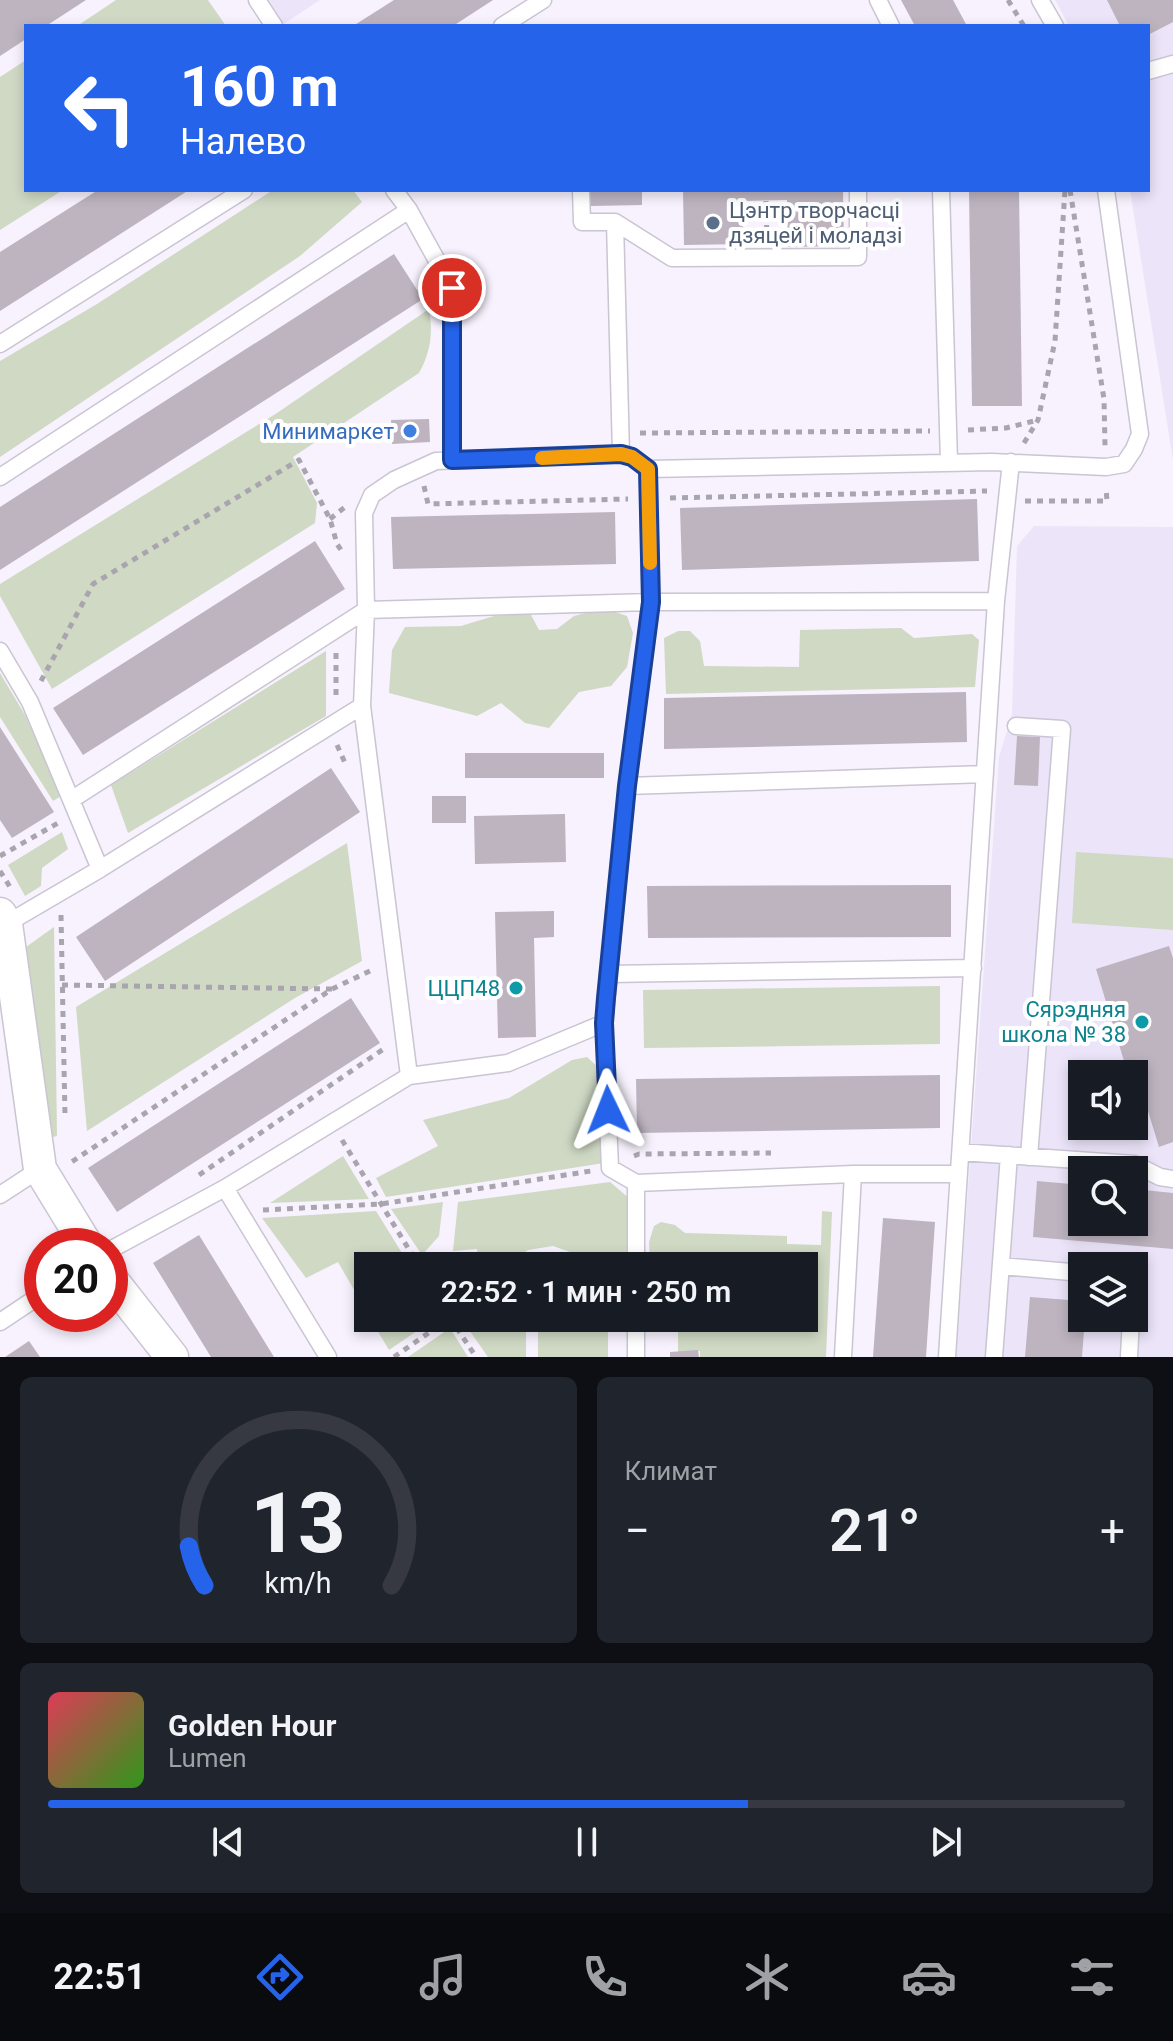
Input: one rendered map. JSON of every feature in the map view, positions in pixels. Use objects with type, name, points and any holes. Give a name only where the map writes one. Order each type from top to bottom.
[{"type":"street","points":[[3,919],[53,1160],[80,1228]]},
{"type":"street","points":[[128,1301],[172,1357]]},
{"type":"lane","points":[[257,0],[273,24]]},
{"type":"lane","points":[[505,24],[543,0]]},
{"type":"lane","points":[[878,0],[890,24]]},
{"type":"lane","points":[[1040,0],[1054,24]]},
{"type":"lane","points":[[1150,70],[1173,64]]},
{"type":"lane","points":[[0,344],[241,192]]},
{"type":"lane","points":[[396,192],[409,210],[452,288],[452,460]]},
{"type":"lane","points":[[581,192],[582,222],[615,222],[672,258],[858,257],[858,192]]},
{"type":"lane","points":[[941,192],[949,462]]},
{"type":"lane","points":[[409,1076],[362,706],[366,610],[364,513],[372,495],[394,480],[436,461],[452,460],[621,454],[632,457],[648,469],[949,462],[1106,467],[1124,464],[1140,434],[1106,192]]},
{"type":"lane","points":[[0,477],[409,210]]},
{"type":"lane","points":[[615,222],[621,454]]},
{"type":"lane","points":[[947,1357],[996,601],[1011,462]]},
{"type":"lane","points":[[648,469],[651,602],[627,786],[604,1023],[610,1168],[636,1183],[853,1174],[959,1174]]},
{"type":"lane","points":[[74,806],[366,610],[651,602],[996,601]]},
{"type":"lane","points":[[0,651],[30,702],[100,869]]},
{"type":"lane","points":[[3,919],[100,869],[362,706]]},
{"type":"lane","points":[[1016,726],[1062,729],[1029,1157]]},
{"type":"lane","points":[[627,786],[985,774]]},
{"type":"lane","points":[[608,974],[973,968]]},
{"type":"lane","points":[[128,1240],[225,1188],[409,1076],[508,1063],[604,1023]]},
{"type":"lane","points":[[961,1152],[1134,1164],[1160,1177],[1173,1179]]},
{"type":"lane","points":[[994,1357],[1009,1155]]},
{"type":"lane","points":[[0,1195],[53,1160]]},
{"type":"lane","points":[[843,1357],[853,1174]]},
{"type":"lane","points":[[636,1183],[636,1252]]},
{"type":"lane","points":[[225,1188],[328,1357]]},
{"type":"lane","points":[[1001,1266],[1068,1272]]},
{"type":"lane","points":[[0,1322],[24,1306]]},
{"type":"lane","points":[[636,1332],[636,1357]]},
{"type":"lane","points":[[1129,1357],[1130,1332]]},
{"type":"path","points":[[1008,0],[1023,24]]},
{"type":"path","points":[[1011,462],[1038,420],[1055,341],[1067,192]]},
{"type":"path","points":[[1007,501],[1107,501],[1104,399],[1067,192]]},
{"type":"path","points":[[766,201],[767,257]]},
{"type":"path","points":[[631,433],[948,431],[1006,428],[1038,420]]},
{"type":"path","points":[[30,702],[93,584],[299,460],[330,519],[337,544],[365,587]]},
{"type":"path","points":[[420,468],[428,504],[991,491]]},
{"type":"path","points":[[325,746],[335,740],[335,630]]},
{"type":"path","points":[[0,856],[74,806]]},
{"type":"path","points":[[65,1121],[61,915],[74,906]]},
{"type":"path","points":[[372,970],[375,985]]},
{"type":"path","points":[[53,1160],[66,1166],[332,989],[62,985]]},
{"type":"path","points":[[197,1176],[389,1046]]},
{"type":"path","points":[[332,1123],[410,1252]]},
{"type":"path","points":[[238,1211],[381,1204],[610,1168]]},
{"type":"path","points":[[394,1357],[430,1332]]},
{"type":"path","points":[[459,1332],[476,1357]]},
{"type":"shaded area","points":[[266,0],[320,0],[284,24]]},
{"type":"shaded area","points":[[1055,0],[1173,0],[1173,460],[1130,192],[1150,192],[1150,24],[1068,24]]},
{"type":"shaded area","points":[[1034,526],[1173,527],[1173,1357],[956,1357],[999,757],[1012,714],[1017,546]]},
{"type":"green space","points":[[116,0],[208,0],[225,24],[80,24]]},
{"type":"green space","points":[[24,61],[24,192],[60,192],[0,230],[0,77]]},
{"type":"green space","points":[[270,192],[354,192],[362,202],[300,256],[0,457],[0,361],[97,304]]},
{"type":"green space","points":[[429,309],[430,342],[419,373],[293,457],[317,503],[315,523],[52,689],[0,596],[0,584],[277,413]]},
{"type":"green space","points":[[604,608],[627,616],[633,633],[627,667],[611,686],[579,692],[549,728],[525,723],[501,703],[477,716],[389,693],[392,650],[405,627],[461,626],[494,616],[530,613],[539,630],[557,629],[574,616]]},
{"type":"green space","points":[[901,628],[914,638],[972,634],[979,640],[975,687],[666,694],[664,638],[678,631],[690,631],[700,641],[704,666],[799,667],[800,630]]},
{"type":"green space","points":[[326,651],[326,716],[128,833],[111,785]]},
{"type":"green space","points":[[0,673],[25,715],[61,796],[53,801],[0,717]]},
{"type":"green space","points":[[62,832],[68,849],[42,868],[41,886],[25,896],[8,865]]},
{"type":"green space","points":[[347,843],[362,961],[295,998],[87,1131],[76,1007]]},
{"type":"green space","points":[[1076,852],[1173,858],[1173,930],[1072,923]]},
{"type":"green space","points":[[54,927],[57,1136],[45,1139],[19,966],[26,947]]},
{"type":"green space","points":[[940,986],[940,1044],[644,1048],[643,990]]},
{"type":"green space","points":[[587,1057],[598,1067],[604,1163],[386,1197],[376,1178],[438,1146],[423,1120],[509,1098],[572,1060]]},
{"type":"green space","points":[[343,1156],[369,1199],[270,1203]]},
{"type":"green space","points":[[610,1182],[630,1199],[630,1252],[570,1252],[553,1246],[525,1252],[453,1251],[458,1202]]},
{"type":"green space","points":[[443,1202],[439,1236],[425,1252],[420,1252],[391,1209]]},
{"type":"green space","points":[[376,1211],[401,1252],[354,1252],[354,1290],[338,1262],[306,1278],[262,1218]]},
{"type":"green space","points":[[822,1211],[832,1212],[826,1357],[700,1357],[700,1351],[678,1352],[678,1332],[818,1332],[818,1252],[649,1252],[654,1226],[661,1222],[675,1225],[685,1233],[787,1236],[787,1244],[821,1245]]},
{"type":"green space","points":[[378,1332],[415,1332],[389,1350]]},
{"type":"green space","points":[[444,1332],[452,1332],[468,1357],[408,1357]]},
{"type":"green space","points":[[470,1332],[526,1332],[526,1357],[488,1357]]},
{"type":"green space","points":[[538,1332],[608,1332],[608,1357],[538,1357]]},
{"type":"building","points":[[0,0],[86,0],[49,24],[24,24],[24,40],[0,56]]},
{"type":"building","points":[[394,0],[493,0],[456,24],[356,24]]},
{"type":"building","points":[[901,0],[953,0],[966,24],[914,24]]},
{"type":"building","points":[[1107,0],[1173,0],[1173,22],[1150,34],[1150,24],[1119,24]]},
{"type":"building","points":[[95,192],[186,192],[0,311],[0,252]]},
{"type":"building","points":[[590,192],[642,192],[642,205],[590,206]]},
{"type":"building","name":"Цэнтр творчасці дзяцей і моладзі","points":[[683,192],[843,192],[844,246],[788,247],[787,200],[742,201],[743,244],[684,245]]},
{"type":"building","points":[[969,192],[1019,192],[1022,406],[972,406]]},
{"type":"building","points":[[394,254],[423,299],[0,570],[0,507]]},
{"type":"building","name":"Минимаркет","points":[[429,419],[430,442],[392,444],[391,420]]},
{"type":"building","points":[[977,499],[979,561],[682,570],[680,508]]},
{"type":"building","points":[[615,512],[616,564],[393,569],[391,517]]},
{"type":"building","points":[[315,541],[345,589],[83,755],[53,708]]},
{"type":"building","points":[[966,692],[967,742],[664,749],[664,698]]},
{"type":"building","points":[[0,727],[54,812],[12,838],[0,820]]},
{"type":"building","points":[[1017,736],[1040,737],[1038,786],[1014,785]]},
{"type":"building","points":[[465,753],[604,753],[604,778],[465,778]]},
{"type":"building","points":[[331,768],[360,812],[105,981],[76,937]]},
{"type":"building","points":[[432,796],[466,796],[466,823],[432,823]]},
{"type":"building","points":[[565,814],[566,862],[475,864],[474,816]]},
{"type":"building","points":[[951,885],[951,937],[648,938],[647,886]]},
{"type":"building","name":"ЦЦП48","points":[[554,911],[554,937],[534,938],[536,1037],[498,1038],[495,912]]},
{"type":"building","name":"Сярэдняя школа № 38","points":[[1169,946],[1173,958],[1173,1142],[1159,1147],[1148,1111],[1148,1060],[1124,1060],[1096,969]]},
{"type":"building","points":[[351,998],[380,1043],[117,1212],[88,1168]]},
{"type":"building","points":[[940,1075],[940,1128],[637,1133],[636,1079]]},
{"type":"building","points":[[1037,1181],[1068,1184],[1068,1236],[1148,1236],[1148,1190],[1173,1193],[1173,1249],[1033,1237]]},
{"type":"building","points":[[883,1218],[935,1222],[926,1357],[873,1357]]},
{"type":"building","points":[[199,1235],[274,1357],[211,1357],[153,1263]]},
{"type":"building","points":[[1030,1297],[1068,1300],[1068,1332],[1084,1332],[1082,1357],[1025,1357]]},
{"type":"building","points":[[29,1341],[40,1357],[5,1357]]},
{"type":"building","points":[[698,1350],[699,1357],[670,1357],[670,1352]]},
{"type":"slow traffic","points":[[542,458],[621,454],[632,457],[648,469],[650,563]]},
{"type":"place","name":"Цэнтр творчасці дзяцей і моладзі","points":[[713,223]]},
{"type":"place","name":"Минимаркет","points":[[410,431]]},
{"type":"place","name":"ЦЦП48","points":[[516,988]]},
{"type":"place","name":"Сярэдняя школа № 38","points":[[1142,1022]]},
{"type":"route","points":[[452,288],[452,460],[621,454],[632,457],[648,469],[651,602],[627,786],[606,998],[604,1023],[608,1110]]}]
